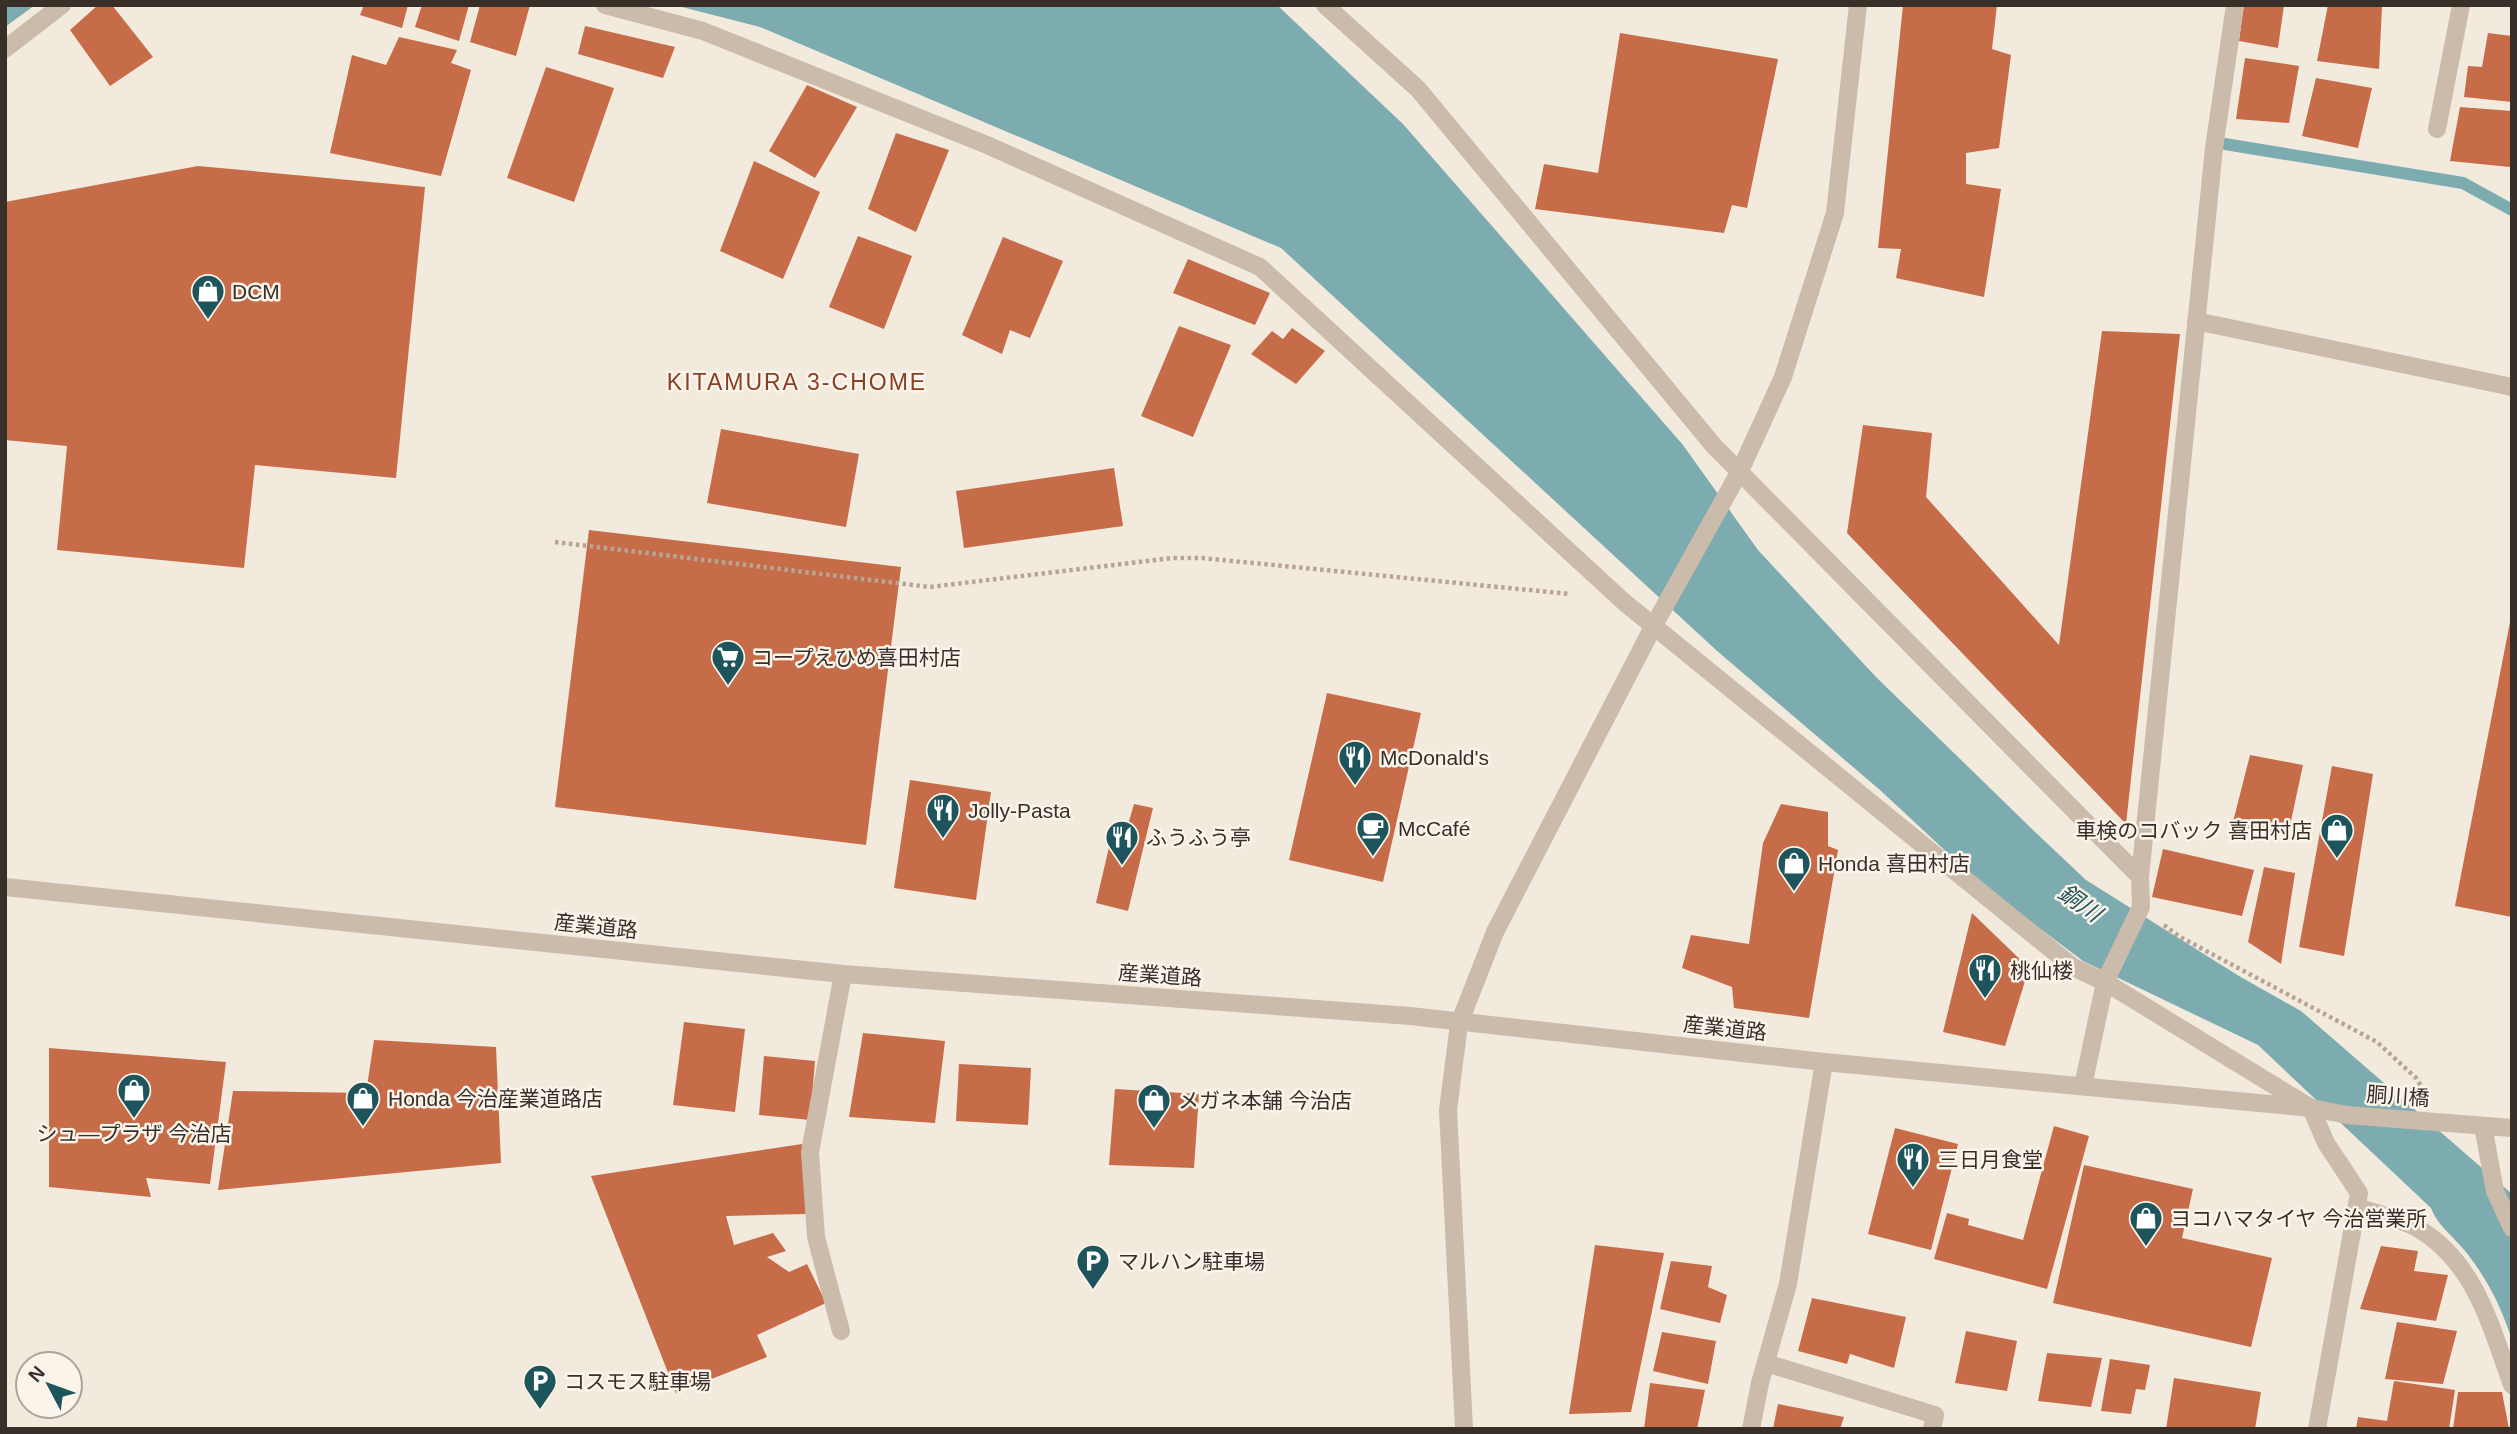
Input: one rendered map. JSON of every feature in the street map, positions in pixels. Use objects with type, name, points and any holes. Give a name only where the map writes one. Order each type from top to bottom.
[{"type":"street","points":[[5,49],[62,5]]},
{"type":"street","points":[[605,5],[703,30],[987,145],[1260,267],[1658,620],[2073,967],[2105,982],[2311,1108],[2326,1143],[2359,1193],[2317,1429]]},
{"type":"street","points":[[1325,5],[1418,89],[1714,446],[2140,877]]},
{"type":"street","points":[[1464,1429],[1448,1110],[1459,1024],[1494,932],[1658,620],[1740,471],[1783,377],[1835,212],[1858,5]]},
{"type":"street","points":[[2083,1086],[2105,982],[2141,907],[2140,877],[2214,148],[2235,5]]},
{"type":"street","points":[[2437,129],[2461,5]]},
{"type":"street","points":[[2196,321],[2512,387]]},
{"type":"street","name":"産業道路","points":[[5,887],[843,974],[1410,1016],[1459,1024],[1824,1062],[2311,1108]]},
{"type":"street","points":[[841,1331],[816,1237],[810,1152],[843,974]]},
{"type":"street","points":[[1751,1429],[1788,1284],[1824,1062]]},
{"type":"street","name":"胴川橋","points":[[2311,1108],[2347,1115],[2483,1126]]},
{"type":"street","points":[[2512,1128],[2483,1126],[2495,1191],[2512,1228]]},
{"type":"street","points":[[2357,1207],[2416,1227],[2452,1253],[2481,1300],[2512,1385]]},
{"type":"street","points":[[1766,1363],[1935,1415],[1932,1429]]},
{"type":"path","points":[[555,542],[930,587],[1172,558],[1202,558],[1574,595]]},
{"type":"path","points":[[2141,907],[2180,937],[2377,1042],[2416,1079],[2445,1122]]},
{"type":"water","points":[[5,5],[35,5],[5,27]]},
{"type":"water","name":"銅川","points":[[674,5],[1277,5],[1403,124],[1683,445],[1758,550],[1876,677],[2033,830],[2086,880],[2239,976],[2301,1011],[2512,1194],[2512,1340],[2499,1306],[2483,1276],[2438,1221],[2431,1208],[2258,1045],[2083,961],[1981,884],[1880,790],[1716,650],[1281,248],[760,27]]},
{"type":"building","points":[[98,5],[112,5],[153,57],[110,86],[70,30]]},
{"type":"building","points":[[364,5],[408,5],[402,28],[360,15]]},
{"type":"building","points":[[422,5],[469,5],[459,41],[415,27]]},
{"type":"building","points":[[480,5],[530,5],[516,56],[470,42]]},
{"type":"building","points":[[1903,5],[1997,5],[1992,49],[2011,55],[1999,148],[1966,153],[1966,184],[2001,189],[1984,297],[1896,278],[1901,249],[1878,248]]},
{"type":"building","points":[[2244,5],[2284,5],[2278,48],[2239,41]]},
{"type":"building","points":[[2328,5],[2382,7],[2379,69],[2317,61]]},
{"type":"building","points":[[585,26],[675,47],[663,78],[578,54]]},
{"type":"building","points":[[1620,33],[1778,59],[1747,208],[1732,205],[1724,233],[1535,209],[1544,164],[1598,173]]},
{"type":"building","points":[[2488,33],[2512,36],[2512,102],[2464,97],[2468,66],[2482,67]]},
{"type":"building","points":[[399,37],[457,50],[451,63],[471,70],[441,176],[330,153],[352,55],[386,65]]},
{"type":"building","points":[[2245,58],[2299,66],[2289,123],[2236,119]]},
{"type":"building","points":[[546,67],[614,88],[574,202],[507,178]]},
{"type":"building","points":[[2316,78],[2372,88],[2358,148],[2302,136]]},
{"type":"building","points":[[807,85],[857,107],[815,178],[769,151]]},
{"type":"building","points":[[2460,107],[2512,111],[2510,167],[2450,161]]},
{"type":"building","points":[[896,133],[949,150],[916,232],[868,209]]},
{"type":"building","points":[[754,161],[820,192],[783,279],[720,251]]},
{"type":"building","name":"DCM","points":[[198,166],[425,187],[396,478],[255,465],[244,568],[57,550],[67,446],[5,440],[5,202]]},
{"type":"building","points":[[858,236],[912,256],[884,329],[829,307]]},
{"type":"building","points":[[1003,237],[1063,261],[1030,338],[1010,330],[1002,354],[962,335]]},
{"type":"building","points":[[1188,259],[1270,293],[1255,325],[1173,293]]},
{"type":"building","points":[[1179,326],[1231,345],[1193,437],[1141,416]]},
{"type":"building","points":[[1292,328],[1325,351],[1296,384],[1251,354],[1272,331],[1283,339]]},
{"type":"building","points":[[2102,331],[2180,334],[2126,824],[1847,533],[1863,425],[1932,433],[1926,497],[2059,645]]},
{"type":"building","points":[[721,429],[859,454],[846,527],[707,503]]},
{"type":"building","points":[[1114,468],[1123,526],[964,548],[956,491]]},
{"type":"building","name":"コープえひめ喜田村店","points":[[589,530],[901,567],[866,845],[555,807]]},
{"type":"building","points":[[2512,622],[2512,917],[2455,906]]},
{"type":"building","name":"McDonald's","points":[[1327,693],[1421,713],[1383,882],[1289,860]]},
{"type":"building","points":[[2250,755],[2303,765],[2288,835],[2232,826]]},
{"type":"building","name":"車検のコバック 喜田村店","points":[[2332,766],[2373,774],[2344,956],[2299,947]]},
{"type":"building","name":"Jolly-Pasta","points":[[910,780],[991,792],[976,900],[894,888]]},
{"type":"building","name":"ふうふう亭","points":[[1134,804],[1153,808],[1128,911],[1096,903],[1113,830],[1127,828]]},
{"type":"building","name":"Honda 喜田村店","points":[[1781,804],[1828,812],[1828,846],[1838,850],[1809,1018],[1734,1008],[1732,987],[1682,968],[1691,935],[1749,944],[1763,843]]},
{"type":"building","points":[[2163,849],[2254,870],[2242,916],[2152,897]]},
{"type":"building","points":[[2264,867],[2295,873],[2281,964],[2248,942]]},
{"type":"building","name":"桃仙楼","points":[[1972,913],[2029,968],[2005,1046],[1943,1032]]},
{"type":"building","points":[[684,1022],[745,1029],[735,1112],[673,1105]]},
{"type":"building","points":[[863,1033],[945,1041],[935,1123],[849,1117]]},
{"type":"building","name":"Honda 今治産業道路店","points":[[374,1040],[496,1047],[501,1163],[218,1190],[233,1091],[366,1093]]},
{"type":"building","name":"シュ―プラザ 今治店","points":[[49,1048],[226,1062],[210,1184],[146,1178],[151,1197],[49,1187]]},
{"type":"building","points":[[764,1056],[815,1061],[810,1120],[759,1115]]},
{"type":"building","points":[[959,1064],[1031,1068],[1028,1125],[956,1121]]},
{"type":"building","name":"メガネ本舗 今治店","points":[[1115,1089],[1199,1094],[1194,1168],[1109,1165]]},
{"type":"building","points":[[2054,1126],[2089,1136],[2047,1289],[1934,1259],[1947,1213],[1969,1219],[1968,1225],[2023,1240]]},
{"type":"building","name":"三日月食堂","points":[[1895,1128],[1958,1144],[1931,1250],[1868,1234]]},
{"type":"building","points":[[802,1144],[807,1214],[726,1216],[734,1245],[773,1233],[786,1251],[767,1257],[789,1272],[807,1264],[826,1303],[757,1335],[767,1357],[676,1393],[591,1176]]},
{"type":"building","name":"ヨコハマタイヤ 今治営業所","points":[[2084,1165],[2193,1189],[2182,1238],[2272,1258],[2251,1347],[2053,1303]]},
{"type":"building","points":[[1595,1245],[1664,1253],[1631,1412],[1569,1414]]},
{"type":"building","points":[[2381,1246],[2418,1251],[2414,1271],[2448,1275],[2436,1321],[2360,1309]]},
{"type":"building","points":[[1671,1261],[1712,1266],[1708,1287],[1727,1295],[1720,1323],[1660,1309]]},
{"type":"building","points":[[1812,1298],[1906,1317],[1894,1368],[1850,1354],[1847,1364],[1798,1351]]},
{"type":"building","points":[[2397,1322],[2457,1331],[2443,1384],[2385,1379]]},
{"type":"building","points":[[1966,1331],[2017,1341],[2007,1391],[1955,1383]]},
{"type":"building","points":[[1662,1332],[1716,1341],[1708,1384],[1653,1371]]},
{"type":"building","points":[[2047,1353],[2102,1358],[2091,1407],[2038,1401]]},
{"type":"building","points":[[2110,1359],[2150,1365],[2145,1390],[2136,1389],[2131,1414],[2101,1411]]},
{"type":"building","points":[[2174,1378],[2261,1392],[2255,1429],[2166,1429]]},
{"type":"building","points":[[2394,1381],[2455,1390],[2449,1429],[2356,1429],[2358,1417],[2387,1421]]},
{"type":"building","points":[[1650,1383],[1705,1390],[1697,1429],[1644,1429]]},
{"type":"building","points":[[2458,1392],[2502,1392],[2509,1429],[2453,1429]]},
{"type":"building","points":[[1778,1404],[1844,1417],[1840,1429],[1773,1429]]},
{"type":"waterway","points":[[2225,144],[2463,183],[2512,210]]},
{"type":"place","name":"DCM","points":[[208,321]]},
{"type":"place","name":"コープえひめ喜田村店","points":[[728,687]]},
{"type":"place","name":"McDonald's","points":[[1355,787]]},
{"type":"place","name":"Jolly-Pasta","points":[[943,840]]},
{"type":"place","name":"McCafé","points":[[1373,858]]},
{"type":"place","name":"車検のコバック 喜田村店","points":[[2337,860]]},
{"type":"place","name":"ふうふう亭","points":[[1122,867]]},
{"type":"place","name":"Honda 喜田村店","points":[[1794,893]]},
{"type":"place","name":"桃仙楼","points":[[1985,1000]]},
{"type":"place","name":"シュ―プラザ 今治店","points":[[134,1120]]},
{"type":"place","name":"Honda 今治産業道路店","points":[[363,1128]]},
{"type":"place","name":"メガネ本舗 今治店","points":[[1154,1130]]},
{"type":"place","name":"三日月食堂","points":[[1913,1189]]},
{"type":"place","name":"ヨコハマタイヤ 今治営業所","points":[[2146,1248]]},
{"type":"place","name":"マルハン駐車場","points":[[1093,1291]]},
{"type":"place","name":"コスモス駐車場","points":[[540,1411]]},
{"type":"district","name":"KITAMURA 3-CHOME","points":[[797,382]]}]
